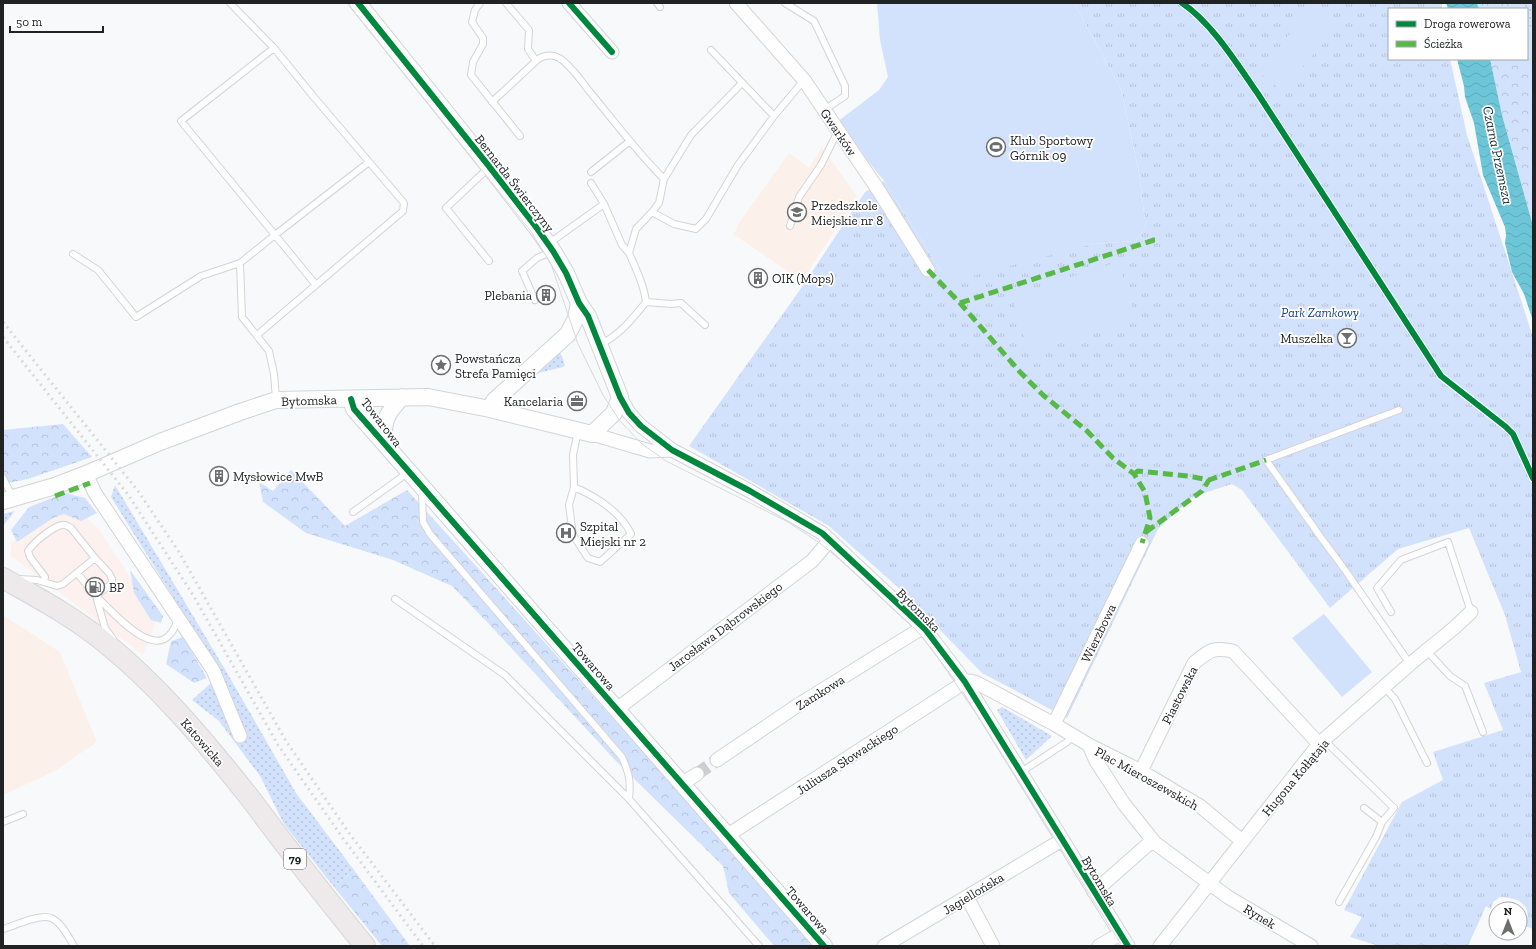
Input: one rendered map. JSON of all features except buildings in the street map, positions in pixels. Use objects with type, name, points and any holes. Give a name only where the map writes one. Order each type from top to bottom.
[{"type":"main road","name":"Katowicka","points":[[3,578],[49,603],[78,622],[126,660],[192,727],[247,794],[365,946]]},
{"type":"street","name":"Bernarda Świerczyny","points":[[358,3],[488,165],[551,248],[566,273],[579,303],[588,316],[620,397]]},
{"type":"street","points":[[569,3],[612,52]]},
{"type":"street","name":"Gwarków","points":[[736,3],[804,80],[879,191],[928,270]]},
{"type":"street","points":[[490,409],[494,401],[568,334],[576,318],[579,303]]},
{"type":"street","points":[[568,334],[579,333],[598,342]]},
{"type":"street","name":"Towarowa","points":[[382,442],[387,414],[402,397]]},
{"type":"street","name":"Bytomska","points":[[6,500],[56,486],[160,442],[276,400],[428,397],[490,409],[585,432],[650,451],[672,450]]},
{"type":"street","points":[[585,432],[614,413],[620,397]]},
{"type":"street","name":"Bytomska","points":[[620,397],[629,414],[641,426],[672,450],[750,491],[822,533],[925,629],[965,682],[1128,946]]},
{"type":"street","name":"Towarowa","points":[[351,399],[354,408],[382,442],[683,783],[824,946]]},
{"type":"street","points":[[86,474],[95,494],[213,670],[240,736]]},
{"type":"street","name":"Jarosława Dąbrowskiego","points":[[617,709],[812,561],[830,540]]},
{"type":"street","name":"Wierzbowa","points":[[1054,724],[1142,543]]},
{"type":"street","name":"Hugona Kołłątaja","points":[[1160,946],[1322,742],[1470,612]]},
{"type":"street","name":"Zamkowa","points":[[717,760],[798,706],[917,631],[925,629]]},
{"type":"street","name":"Piastowska","points":[[1141,771],[1194,663],[1205,654],[1220,648],[1233,651],[1238,655],[1322,742]]},
{"type":"street","name":"Plac Mieroszewskich","points":[[965,682],[970,681],[978,683],[1054,724],[1072,736],[1141,771],[1200,806],[1242,841]]},
{"type":"street","name":"Juliusza Słowackiego","points":[[728,835],[965,682]]},
{"type":"street","name":"Plac Mieroszewskich","points":[[1089,745],[1096,761],[1124,804],[1153,840],[1210,884]]},
{"type":"street","points":[[683,783],[697,774]]},
{"type":"street","name":"Jagiellońska","points":[[884,946],[1062,840]]},
{"type":"street","points":[[1094,892],[1153,840]]},
{"type":"street","name":"Rynek","points":[[1210,884],[1291,941],[1311,946]]},
{"type":"street","points":[[967,897],[993,946]]},
{"type":"street","points":[[1100,946],[1120,934]]},
{"type":"lane","points":[[230,3],[274,48],[404,203],[403,211],[257,334]]},
{"type":"lane","points":[[480,3],[475,10],[472,22],[483,38],[483,44],[472,62],[471,75],[520,136]]},
{"type":"lane","points":[[506,3],[529,30],[528,49],[536,61]]},
{"type":"lane","points":[[785,3],[814,21],[845,86],[845,96],[824,110]]},
{"type":"lane","points":[[274,48],[181,122],[316,285]]},
{"type":"lane","points":[[711,50],[774,116]]},
{"type":"lane","points":[[492,102],[543,56],[550,56],[561,60],[580,80],[649,164],[664,179]]},
{"type":"lane","points":[[652,212],[674,224],[696,229],[706,219],[738,165],[774,116],[804,80]]},
{"type":"lane","points":[[629,253],[636,229],[659,203],[664,179],[691,134],[742,82]]},
{"type":"lane","points":[[790,226],[799,197],[820,165],[835,137],[840,133]]},
{"type":"lane","points":[[590,172],[630,140]]},
{"type":"lane","points":[[73,254],[98,270],[136,317],[201,276],[240,263],[369,162]]},
{"type":"lane","points":[[488,165],[483,173],[446,208],[489,261]]},
{"type":"lane","points":[[591,183],[604,204],[622,245],[629,253],[637,270],[645,293],[646,302],[623,329],[610,340],[598,342]]},
{"type":"lane","points":[[535,300],[522,271],[604,204]]},
{"type":"lane","points":[[240,263],[242,317],[269,351],[274,374],[276,400]]},
{"type":"lane","points":[[646,302],[671,304],[681,303],[705,325]]},
{"type":"lane","points":[[1399,410],[1266,460],[1410,664]]},
{"type":"lane","points":[[574,487],[592,495],[618,516],[627,524],[631,534],[600,562],[588,558],[573,534],[569,505],[574,487],[573,455],[585,432]]},
{"type":"lane","points":[[353,512],[409,472]]},
{"type":"lane","points":[[3,478],[6,500]]},
{"type":"lane","points":[[422,487],[422,516],[426,528],[622,757],[629,772],[631,783],[629,799]]},
{"type":"lane","points":[[44,582],[45,577],[30,557],[28,551],[32,545],[54,529],[62,525],[67,525],[109,573],[112,579],[112,583],[96,596]]},
{"type":"lane","points":[[1391,612],[1377,588],[1401,560],[1448,542],[1470,612]]},
{"type":"lane","points":[[3,578],[44,582],[58,586],[77,574],[95,558]]},
{"type":"lane","points":[[77,574],[96,596],[131,629],[152,642],[161,641],[169,636],[175,628],[178,618]]},
{"type":"lane","points":[[96,596],[105,628],[126,660]]},
{"type":"lane","points":[[395,599],[505,675],[629,799],[759,946]]},
{"type":"lane","points":[[1427,651],[1450,676],[1465,686],[1483,732]]},
{"type":"lane","points":[[1384,687],[1394,699],[1427,763]]},
{"type":"lane","points":[[1021,772],[1067,742],[1072,736]]},
{"type":"lane","points":[[1322,742],[1394,808],[1382,822],[1376,837],[1339,902]]},
{"type":"lane","points":[[1364,808],[1382,822]]},
{"type":"lane","points":[[3,822],[23,814]]},
{"type":"lane","points":[[3,929],[40,917],[50,917],[57,922],[74,946]]},
{"type":"shaded area","name":"Przedszkole Miejskie nr 8","points":[[822,147],[857,196],[802,281],[733,234],[737,229],[736,227],[789,153],[809,168]]},
{"type":"shaded area","name":"BP","points":[[56,510],[81,514],[98,528],[157,619],[143,655],[11,556],[11,543]]},
{"type":"shaded area","points":[[3,615],[60,652],[97,742],[55,771],[3,795]]},
{"type":"green space","name":"Klub Sportowy Górnik 09","points":[[877,3],[1074,3],[1121,89],[1139,173],[1146,228],[1134,241],[1093,244],[953,281],[941,271],[884,181],[837,122],[879,90],[888,77],[880,40]]},
{"type":"green space","name":"Park Zamkowy","points":[[1074,3],[1442,3],[1442,8],[1388,8],[1388,60],[1450,60],[1467,135],[1533,337],[1533,929],[1528,927],[1528,901],[1518,901],[1507,897],[1500,897],[1494,901],[1488,901],[1488,907],[1486,906],[1468,946],[1379,946],[1350,937],[1362,917],[1344,910],[1402,802],[1443,780],[1433,752],[1503,730],[1484,683],[1521,672],[1505,615],[1469,528],[1398,549],[1330,608],[1242,490],[1232,484],[1192,497],[1158,529],[1067,718],[982,673],[901,590],[829,526],[689,446],[804,284],[865,192],[884,181],[941,271],[1094,244],[1134,241],[1146,228],[1139,173],[1121,89]]},
{"type":"green space","points":[[1314,3],[1316,3],[1340,25],[1282,91],[1259,73]]},
{"type":"green space","points":[[1477,3],[1521,3],[1523,8],[1479,8]]},
{"type":"green space","points":[[1521,3],[1533,3],[1533,37],[1528,23],[1528,8],[1523,8]]},
{"type":"green space","points":[[1528,23],[1533,37],[1533,226],[1502,115],[1490,60],[1528,60]]},
{"type":"green space","points":[[1118,262],[1136,319],[1029,353],[1012,296]]},
{"type":"green space","points":[[558,350],[565,365],[563,367],[530,375]]},
{"type":"green space","points":[[63,424],[92,457],[28,479],[3,484],[3,430]]},
{"type":"green space","points":[[291,470],[345,526],[407,490],[759,881],[812,946],[774,946],[729,893],[723,866],[615,760],[452,586],[393,560],[306,533],[263,502],[259,482],[273,491]]},
{"type":"green space","points":[[115,485],[226,671],[296,793],[354,870],[334,887],[284,824],[260,776],[219,721],[192,700],[221,674],[111,497]]},
{"type":"green space","points":[[65,493],[85,498],[97,513],[81,521],[64,514],[53,518],[17,542],[11,530],[29,507]]},
{"type":"green space","points":[[15,511],[3,526],[3,514]]},
{"type":"green space","points":[[130,570],[163,616],[161,623],[151,620],[134,593]]},
{"type":"green space","points":[[1324,614],[1372,672],[1342,697],[1292,638]]},
{"type":"green space","points":[[183,637],[207,678],[194,683],[166,664],[171,641]]},
{"type":"green space","points":[[1002,707],[1052,736],[1026,760],[997,710]]},
{"type":"green space","points":[[354,870],[410,946],[382,946],[334,887]]},
{"type":"water","points":[[1446,3],[1477,3],[1479,8],[1448,8]]},
{"type":"water","name":"Czarna Przemsza","points":[[1457,60],[1490,60],[1502,115],[1533,226],[1533,321],[1524,294],[1512,272],[1505,243],[1505,227],[1483,175],[1474,123],[1465,97],[1464,86]]},
{"type":"tunnel","points":[[697,774],[717,760]]},
{"type":"tram line","points":[[347,3],[530,230],[551,264],[578,344],[603,395],[620,421],[642,444],[666,461],[788,522],[821,544],[852,570],[917,631],[934,652],[985,727],[1122,946]]},
{"type":"railway","points":[[3,322],[138,491],[179,552],[286,741],[349,833],[435,946]]},
{"type":"railway","points":[[3,337],[129,496],[193,595],[278,745],[342,837],[423,946]]},
{"type":"marked path","points":[[960,303],[1154,240],[1158,240]]},
{"type":"marked path","points":[[928,270],[960,303],[1020,372],[1043,395],[1087,431],[1113,458],[1134,474],[1145,492],[1150,518],[1142,543]]},
{"type":"marked path","points":[[1134,474],[1138,471],[1188,476],[1209,480],[1266,460]]},
{"type":"marked path","points":[[1146,532],[1202,491],[1209,480]]},
{"type":"marked path","points":[[55,496],[90,483]]},
{"type":"cycle path","points":[[358,3],[488,165],[553,251],[566,273],[579,303],[588,316],[620,397],[629,413],[641,426],[672,450],[750,491],[822,533],[925,629],[965,682],[1128,946]]},
{"type":"cycle path","points":[[569,3],[612,52]]},
{"type":"cycle path","points":[[1182,3],[1204,21],[1258,94],[1441,376],[1513,434],[1533,478]]},
{"type":"cycle path","points":[[351,399],[354,409],[824,946]]},
{"type":"place","name":"Klub Sportowy Górnik 09","points":[[996,147]]},
{"type":"place","name":"Przedszkole Miejskie nr 8","points":[[797,212]]},
{"type":"place","name":"OIK (Mops)","points":[[758,278]]},
{"type":"place","name":"Plebania","points":[[546,295]]},
{"type":"place","name":"Muszelka","points":[[1347,338]]},
{"type":"place","name":"Powstańcza Strefa Pamięci","points":[[441,365]]},
{"type":"place","name":"Kancelaria","points":[[577,401]]},
{"type":"place","name":"Mysłowice MwB","points":[[219,476]]},
{"type":"place","name":"Szpital Miejski nr 2","points":[[566,533]]},
{"type":"place","name":"BP","points":[[95,587]]}]
